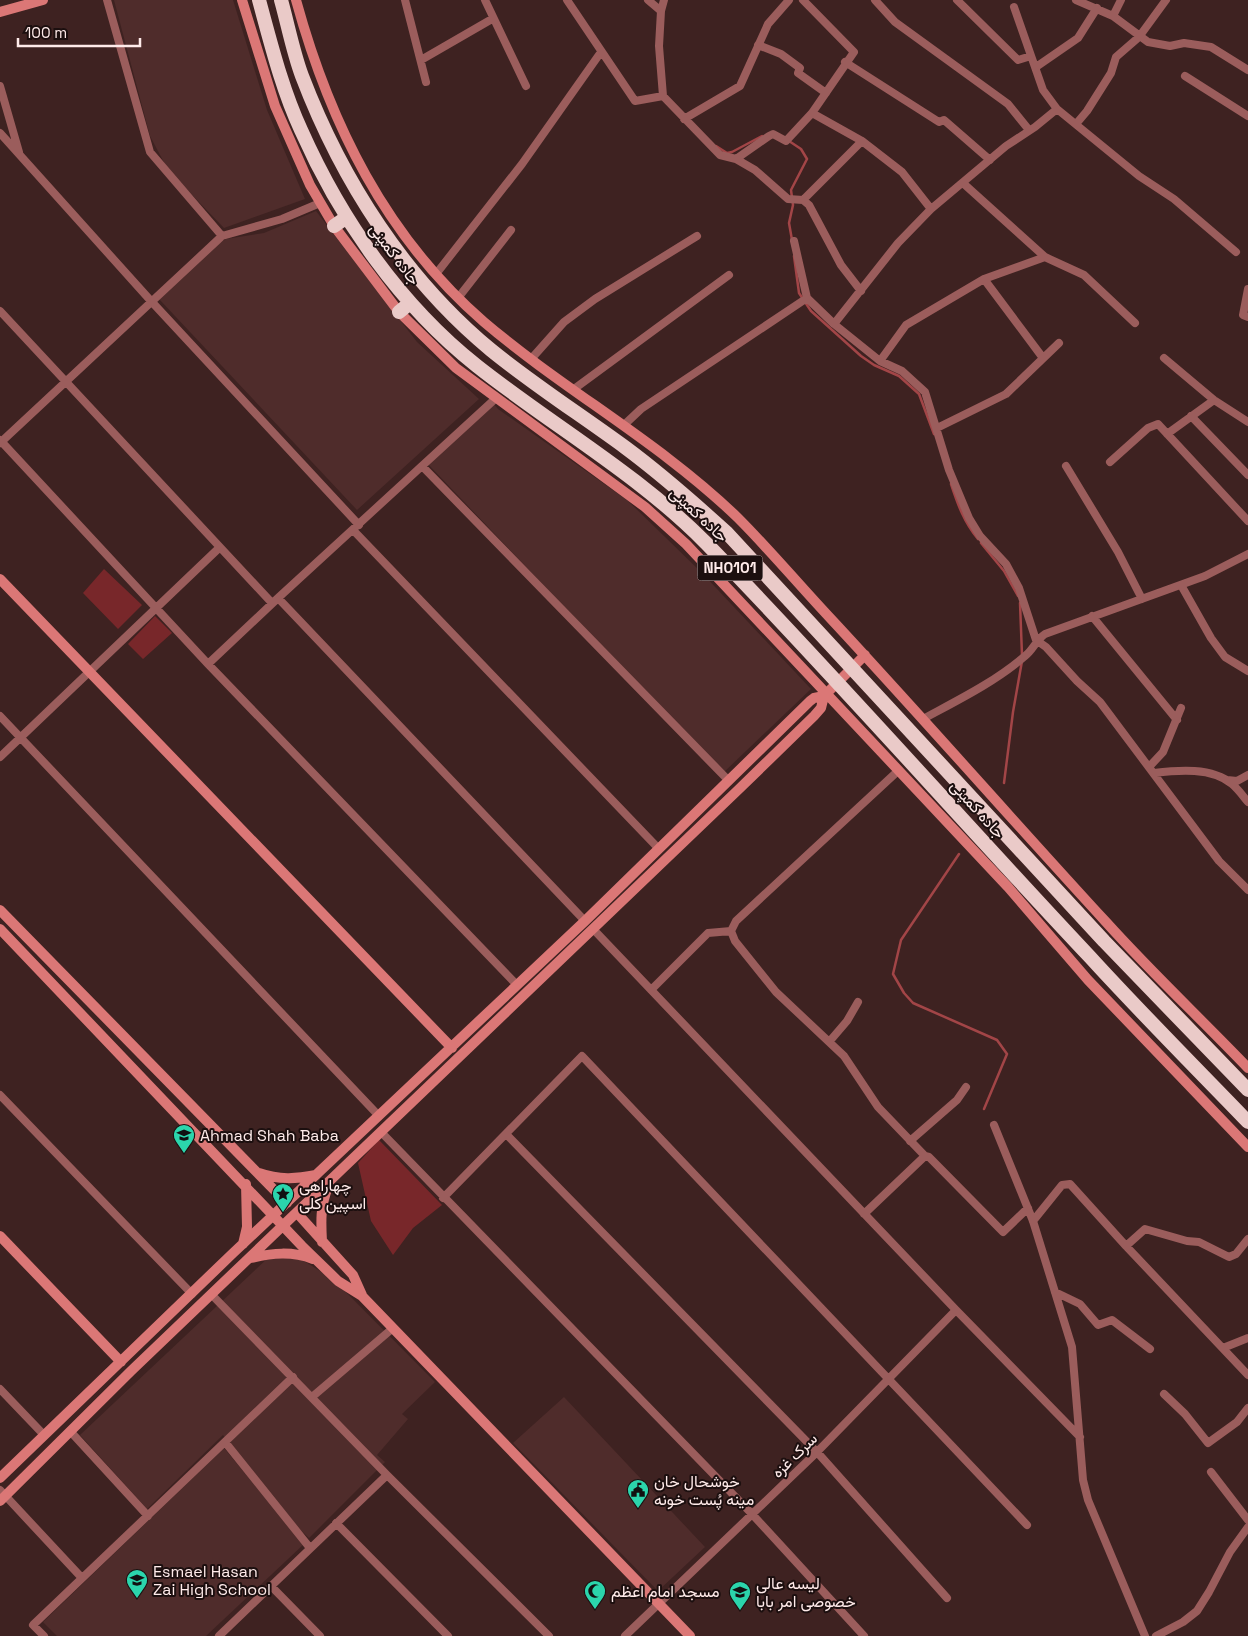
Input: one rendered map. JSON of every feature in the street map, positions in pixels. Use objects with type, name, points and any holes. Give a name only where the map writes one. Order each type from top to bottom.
[{"type":"highway","name":"جاده کمپنی","points":[[259,0],[278,68],[300,129],[347,218],[404,308],[474,364],[618,466],[663,503],[703,540],[838,682],[1090,958],[1248,1122]]},
{"type":"highway","name":"جاده کمپنی","points":[[281,0],[302,75],[326,131],[369,211],[420,281],[461,323],[492,351],[685,494],[727,533],[1097,934],[1248,1090]]},
{"type":"highway","points":[[334,226],[347,218]]},
{"type":"street","points":[[0,12],[43,0]]},
{"type":"street","points":[[107,0],[150,152],[222,236]]},
{"type":"street","points":[[242,0],[275,106],[320,203],[334,226],[456,368],[495,399],[645,507],[686,544],[1008,887],[1088,980],[1248,1147]]},
{"type":"street","points":[[296,0],[334,114],[347,141],[391,218],[436,274],[458,298],[487,324],[624,425],[693,479],[738,518],[924,719],[1109,925],[1248,1068]]},
{"type":"street","points":[[404,0],[426,82]]},
{"type":"street","points":[[485,0],[526,86]]},
{"type":"street","points":[[567,0],[635,101],[663,96]]},
{"type":"street","points":[[648,0],[661,11]]},
{"type":"street","points":[[664,0],[661,11],[659,46],[663,96],[720,155],[736,159],[755,170],[788,199],[804,200],[862,142]]},
{"type":"street","points":[[684,119],[740,86],[768,24],[789,0]]},
{"type":"street","points":[[736,159],[773,134],[786,141],[812,112],[855,51],[803,0]]},
{"type":"street","points":[[875,0],[895,22],[1008,104],[1029,130]]},
{"type":"street","points":[[957,0],[1018,60],[1031,56]]},
{"type":"street","points":[[1076,0],[1113,16],[1148,42],[1170,46],[1184,43],[1211,48],[1248,70]]},
{"type":"street","points":[[1113,16],[1121,0]]},
{"type":"street","points":[[1076,124],[1087,111],[1111,73],[1116,57],[1139,37],[1166,0]]},
{"type":"street","points":[[1014,7],[1043,90],[1057,109],[1139,176],[1174,199],[1236,252]]},
{"type":"street","points":[[1036,67],[1078,38],[1097,8]]},
{"type":"street","points":[[421,60],[492,18]]},
{"type":"street","points":[[758,45],[787,57],[800,68],[798,72],[826,92]]},
{"type":"street","points":[[436,274],[522,164],[601,52]]},
{"type":"street","points":[[846,62],[939,122],[944,120],[990,160]]},
{"type":"street","points":[[1185,76],[1248,114]]},
{"type":"street","points":[[0,86],[20,154]]},
{"type":"street","points":[[834,324],[898,243],[931,209],[964,184],[990,160],[1057,109]]},
{"type":"street","points":[[812,112],[862,142],[902,172],[931,209]]},
{"type":"street","points":[[0,133],[356,527],[659,849]]},
{"type":"street","points":[[964,184],[1045,257],[1084,275],[1135,323]]},
{"type":"street","points":[[804,200],[818,221],[841,266],[861,290]]},
{"type":"street","points":[[320,203],[282,219],[222,236],[0,442],[208,664],[517,986]]},
{"type":"street","points":[[458,298],[511,230]]},
{"type":"street","points":[[532,358],[564,322],[595,299],[697,236]]},
{"type":"street","points":[[794,241],[807,298],[834,324],[880,361],[902,371],[925,392],[950,470],[968,518],[980,536],[1006,564],[1020,588],[1036,640],[1046,647],[1100,702],[1219,861],[1248,890]]},
{"type":"street","points":[[880,361],[906,325],[984,280],[1045,257]]},
{"type":"street","points":[[574,389],[729,275]]},
{"type":"street","points":[[984,280],[1044,358]]},
{"type":"street","points":[[1248,289],[1243,314],[1248,317]]},
{"type":"street","points":[[624,425],[641,409],[807,298]]},
{"type":"street","points":[[0,311],[219,548],[275,601],[585,921]]},
{"type":"street","points":[[937,428],[1006,394],[1059,343]]},
{"type":"street","points":[[1164,358],[1214,400],[1248,422]]},
{"type":"street","points":[[208,664],[495,399]]},
{"type":"street","points":[[1167,434],[1214,400]]},
{"type":"street","points":[[1191,416],[1248,475]]},
{"type":"street","points":[[1110,462],[1148,428],[1158,424],[1248,521]]},
{"type":"street","points":[[422,466],[729,781]]},
{"type":"street","points":[[1066,466],[1118,552],[1142,599]]},
{"type":"street","points":[[0,757],[219,548]]},
{"type":"street","points":[[924,719],[974,692],[1022,658],[1036,640],[1045,634],[1205,576],[1248,554]]},
{"type":"street","points":[[0,579],[452,1048]]},
{"type":"street","points":[[1182,585],[1211,638],[1226,657],[1248,671]]},
{"type":"street","points":[[1092,616],[1177,720]]},
{"type":"street","points":[[82,1578],[2,1496],[594,930],[814,716],[821,708],[826,695],[865,656]]},
{"type":"street","points":[[0,1478],[243,1244],[535,969],[810,701],[826,695]]},
{"type":"street","points":[[1152,770],[1163,752],[1181,708]]},
{"type":"street","points":[[0,716],[379,1116]]},
{"type":"street","points":[[1152,770],[1183,769],[1219,776],[1232,784],[1248,802]]},
{"type":"street","points":[[899,770],[736,921],[731,931],[735,941],[776,992],[829,1042],[858,1074],[878,1107],[924,1156],[929,1157],[1002,1232],[1028,1208]]},
{"type":"street","points":[[1226,780],[1237,781],[1248,775]]},
{"type":"street","points":[[639,868],[648,877]]},
{"type":"street","points":[[0,910],[288,1203],[353,1275],[362,1296]]},
{"type":"street","points":[[0,930],[317,1260],[338,1281],[362,1296],[690,1636]]},
{"type":"street","points":[[594,930],[956,1310],[1080,1437]]},
{"type":"street","points":[[651,990],[708,932],[731,931]]},
{"type":"street","points":[[535,969],[544,978]]},
{"type":"street","points":[[829,1042],[847,1021],[858,1002]]},
{"type":"street","points":[[443,1198],[507,1135],[582,1056],[1027,1525]]},
{"type":"street","points":[[910,1141],[957,1100],[966,1087]]},
{"type":"street","points":[[0,1094],[192,1294]]},
{"type":"street","points":[[994,1125],[1033,1220],[1072,1347],[1083,1480],[1088,1500],[1145,1636]]},
{"type":"street","points":[[382,1133],[443,1198],[752,1514],[864,1636]]},
{"type":"street","points":[[507,1135],[818,1452],[947,1598]]},
{"type":"street","points":[[864,1214],[924,1156]]},
{"type":"street","points":[[256,1171],[272,1178],[294,1179],[317,1175]]},
{"type":"street","points":[[322,1242],[320,1219],[324,1198],[330,1182]]},
{"type":"street","points":[[243,1244],[247,1227],[246,1184]]},
{"type":"street","points":[[1033,1220],[1062,1185],[1070,1184],[1248,1375]]},
{"type":"street","points":[[1126,1246],[1145,1229],[1187,1241],[1199,1242],[1229,1257],[1236,1254],[1248,1239]]},
{"type":"street","points":[[0,1236],[121,1362]]},
{"type":"street","points":[[248,1259],[267,1254],[282,1253],[299,1254],[317,1260]]},
{"type":"street","points":[[1055,1292],[1080,1304],[1098,1325],[1112,1320],[1150,1349]]},
{"type":"street","points":[[212,1294],[387,1475],[549,1636]]},
{"type":"street","name":"سرک غزه","points":[[625,1636],[818,1452],[956,1310]]},
{"type":"street","points":[[312,1397],[393,1328]]},
{"type":"street","points":[[1223,1348],[1248,1338]]},
{"type":"street","points":[[44,1636],[33,1625],[293,1378]]},
{"type":"street","points":[[0,1390],[44,1435]]},
{"type":"street","points":[[1164,1394],[1185,1414],[1208,1443],[1237,1422],[1248,1408]]},
{"type":"street","points":[[70,1431],[148,1516]]},
{"type":"street","points":[[225,1442],[310,1548]]},
{"type":"street","points":[[19,1460],[31,1470]]},
{"type":"street","points":[[1211,1472],[1248,1520]]},
{"type":"street","points":[[219,1636],[387,1475]]},
{"type":"street","points":[[336,1524],[448,1636]]},
{"type":"street","points":[[1156,1636],[1183,1622],[1197,1611],[1230,1552],[1248,1527]]},
{"type":"street","points":[[271,1586],[320,1636]]},
{"type":"shaded area","points":[[114,0],[233,0],[267,110],[305,199],[224,228],[168,170],[150,136]]},
{"type":"shaded area","points":[[316,211],[417,342],[479,399],[357,510],[159,299],[215,246],[226,239],[264,233]]},
{"type":"shaded area","points":[[492,402],[498,409],[627,500],[702,573],[811,689],[723,773],[425,461]]},
{"type":"shaded area","points":[[104,569],[142,605],[118,629],[83,593]]},
{"type":"shaded area","points":[[155,616],[172,633],[143,659],[128,644]]},
{"type":"shaded area","points":[[379,1140],[442,1205],[413,1228],[393,1255],[371,1221],[358,1163]]},
{"type":"shaded area","points":[[270,1256],[301,1259],[334,1280],[435,1382],[402,1414],[408,1419],[377,1455],[385,1462],[309,1538],[289,1519],[223,1435],[147,1509],[80,1435]]},
{"type":"shaded area","points":[[564,1397],[705,1547],[658,1591],[513,1443]]},
{"type":"shaded area","points":[[224,1448],[304,1544],[206,1636],[57,1636],[43,1622]]},
{"type":"waterway","points":[[716,146],[727,153],[732,152],[762,136]]},
{"type":"waterway","points":[[789,141],[801,149],[807,159],[791,190],[793,205],[789,223],[792,240]]},
{"type":"waterway","points":[[794,256],[799,293],[811,311],[861,356],[874,365],[899,376],[919,394],[934,434]]},
{"type":"waterway","points":[[951,484],[962,513],[978,539]]},
{"type":"waterway","points":[[981,543],[1004,571],[1018,596]]},
{"type":"waterway","points":[[1020,603],[1022,655]]},
{"type":"waterway","points":[[1004,783],[1022,661]]},
{"type":"waterway","points":[[959,854],[901,940],[893,974],[904,993],[913,1003],[997,1040],[1007,1054],[984,1109]]},
{"type":"place","name":"Ahmad Shah Baba","points":[[184,1154]]},
{"type":"place","name":"چهاراهی اسپین کلی","points":[[283,1213]]},
{"type":"place","name":"خوشحال خان مینه پُست خونه","points":[[638,1509]]},
{"type":"place","name":"Esmael Hasan Zai High School","points":[[137,1599]]},
{"type":"place","name":"مسجد امام اعظم","points":[[595,1610]]},
{"type":"place","name":"لیسه عالی خصوصی امر بابا","points":[[740,1611]]}]
